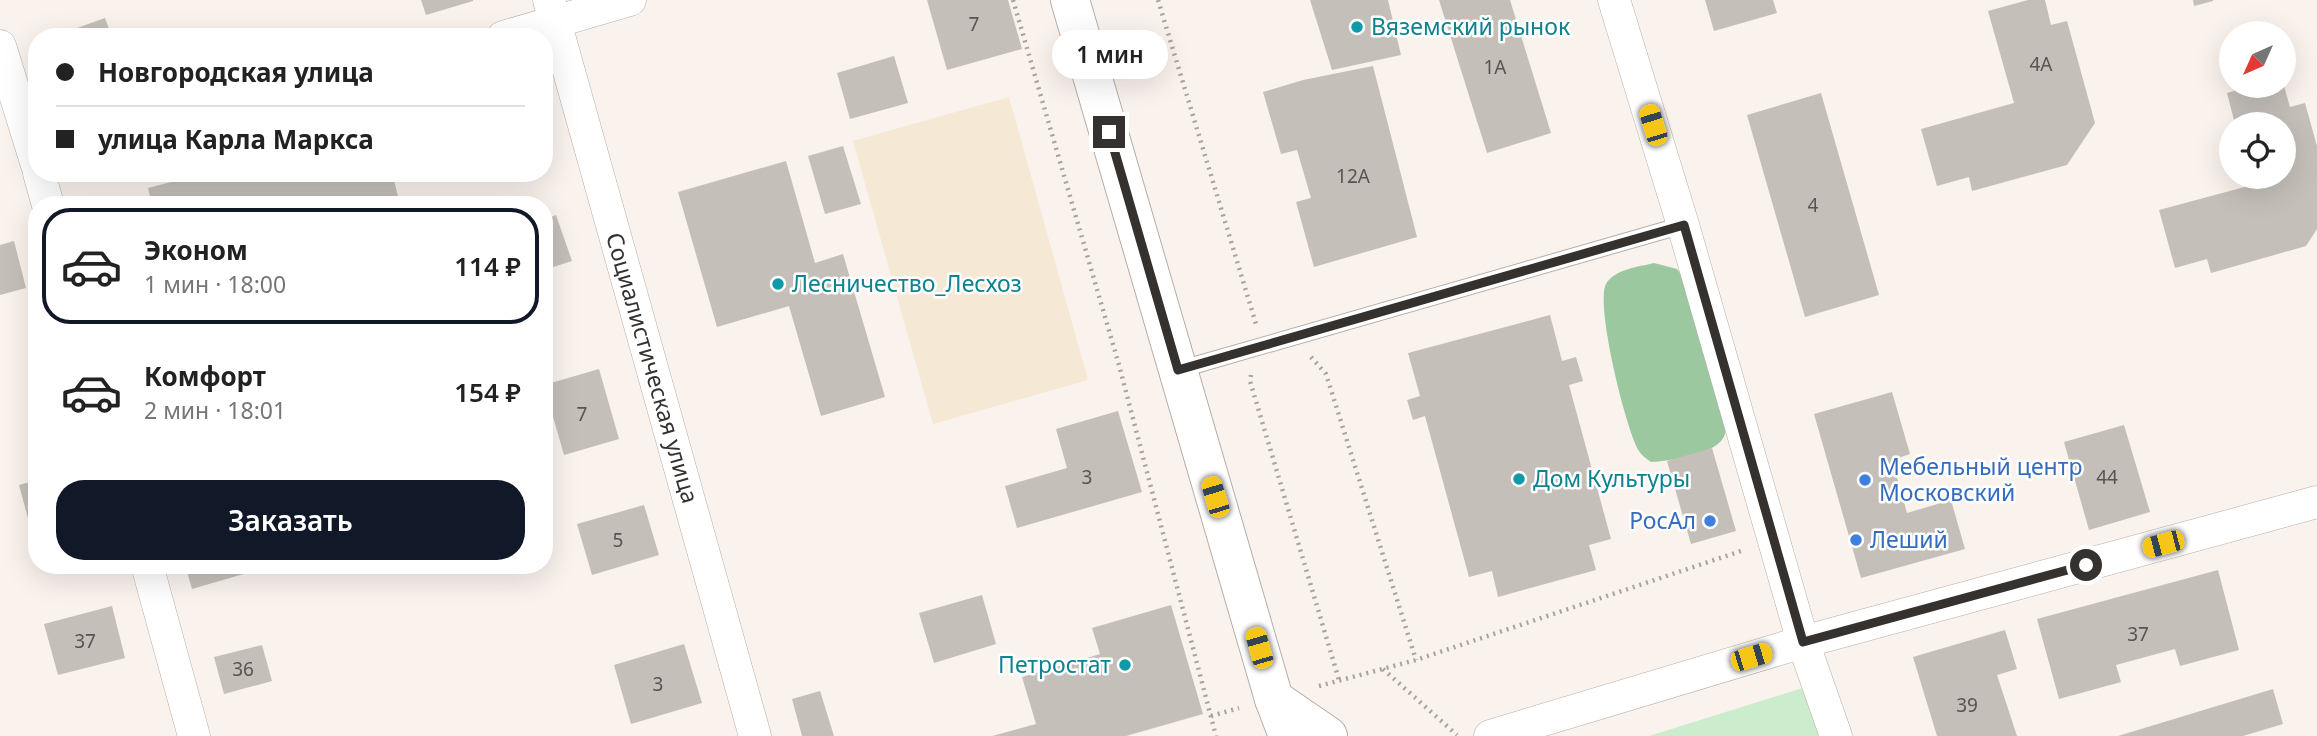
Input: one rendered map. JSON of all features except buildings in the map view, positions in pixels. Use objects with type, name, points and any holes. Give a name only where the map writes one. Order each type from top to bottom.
[{"type":"main road","points":[[1070,0],[1287,736]]},
{"type":"main road","points":[[1274,699],[1328,736]]},
{"type":"street","points":[[520,28],[552,11],[630,0]]},
{"type":"street","points":[[1614,0],[1684,225],[1803,642],[1836,736]]},
{"type":"street","name":"Социалистическая улица","points":[[552,11],[755,736]]},
{"type":"street","points":[[0,47],[28,136]]},
{"type":"street","points":[[1490,736],[1803,642],[2317,502]]},
{"type":"street","points":[[149,574],[194,736]]},
{"type":"lane","points":[[1178,370],[1684,225]]},
{"type":"path","points":[[1013,0],[1119,365],[1216,736]]},
{"type":"path","points":[[1158,0],[1263,346],[1252,367],[1250,381],[1339,680]]},
{"type":"path","points":[[1263,346],[1311,357],[1326,374],[1416,660]]},
{"type":"path","points":[[1274,699],[1416,660],[1774,540]]},
{"type":"path","points":[[1383,668],[1458,736]]},
{"type":"shaded area","points":[[1009,97],[1088,380],[933,424],[853,141]]},
{"type":"green space","points":[[1654,263],[1677,269],[1688,285],[1727,428],[1721,441],[1705,451],[1677,459],[1651,462],[1639,451],[1627,419],[1613,367],[1604,296],[1606,284],[1615,275],[1627,269]]},
{"type":"green space","points":[[1809,686],[1823,736],[1649,736]]},
{"type":"place","name":"Вяземский рынок","points":[[1357,27]]},
{"type":"place","name":"Лесничество_Лесхоз","points":[[778,284]]},
{"type":"place","name":"Дом Культуры","points":[[1519,479]]},
{"type":"place","name":"Мебельный центр Московский","points":[[1865,480]]},
{"type":"place","name":"РосАл","points":[[1710,521]]},
{"type":"place","name":"Леший","points":[[1856,540]]},
{"type":"place","name":"Петростат","points":[[1125,665]]},
{"type":"route","points":[[1109,132],[1178,370],[1684,225],[1803,642],[2086,565]]}]
